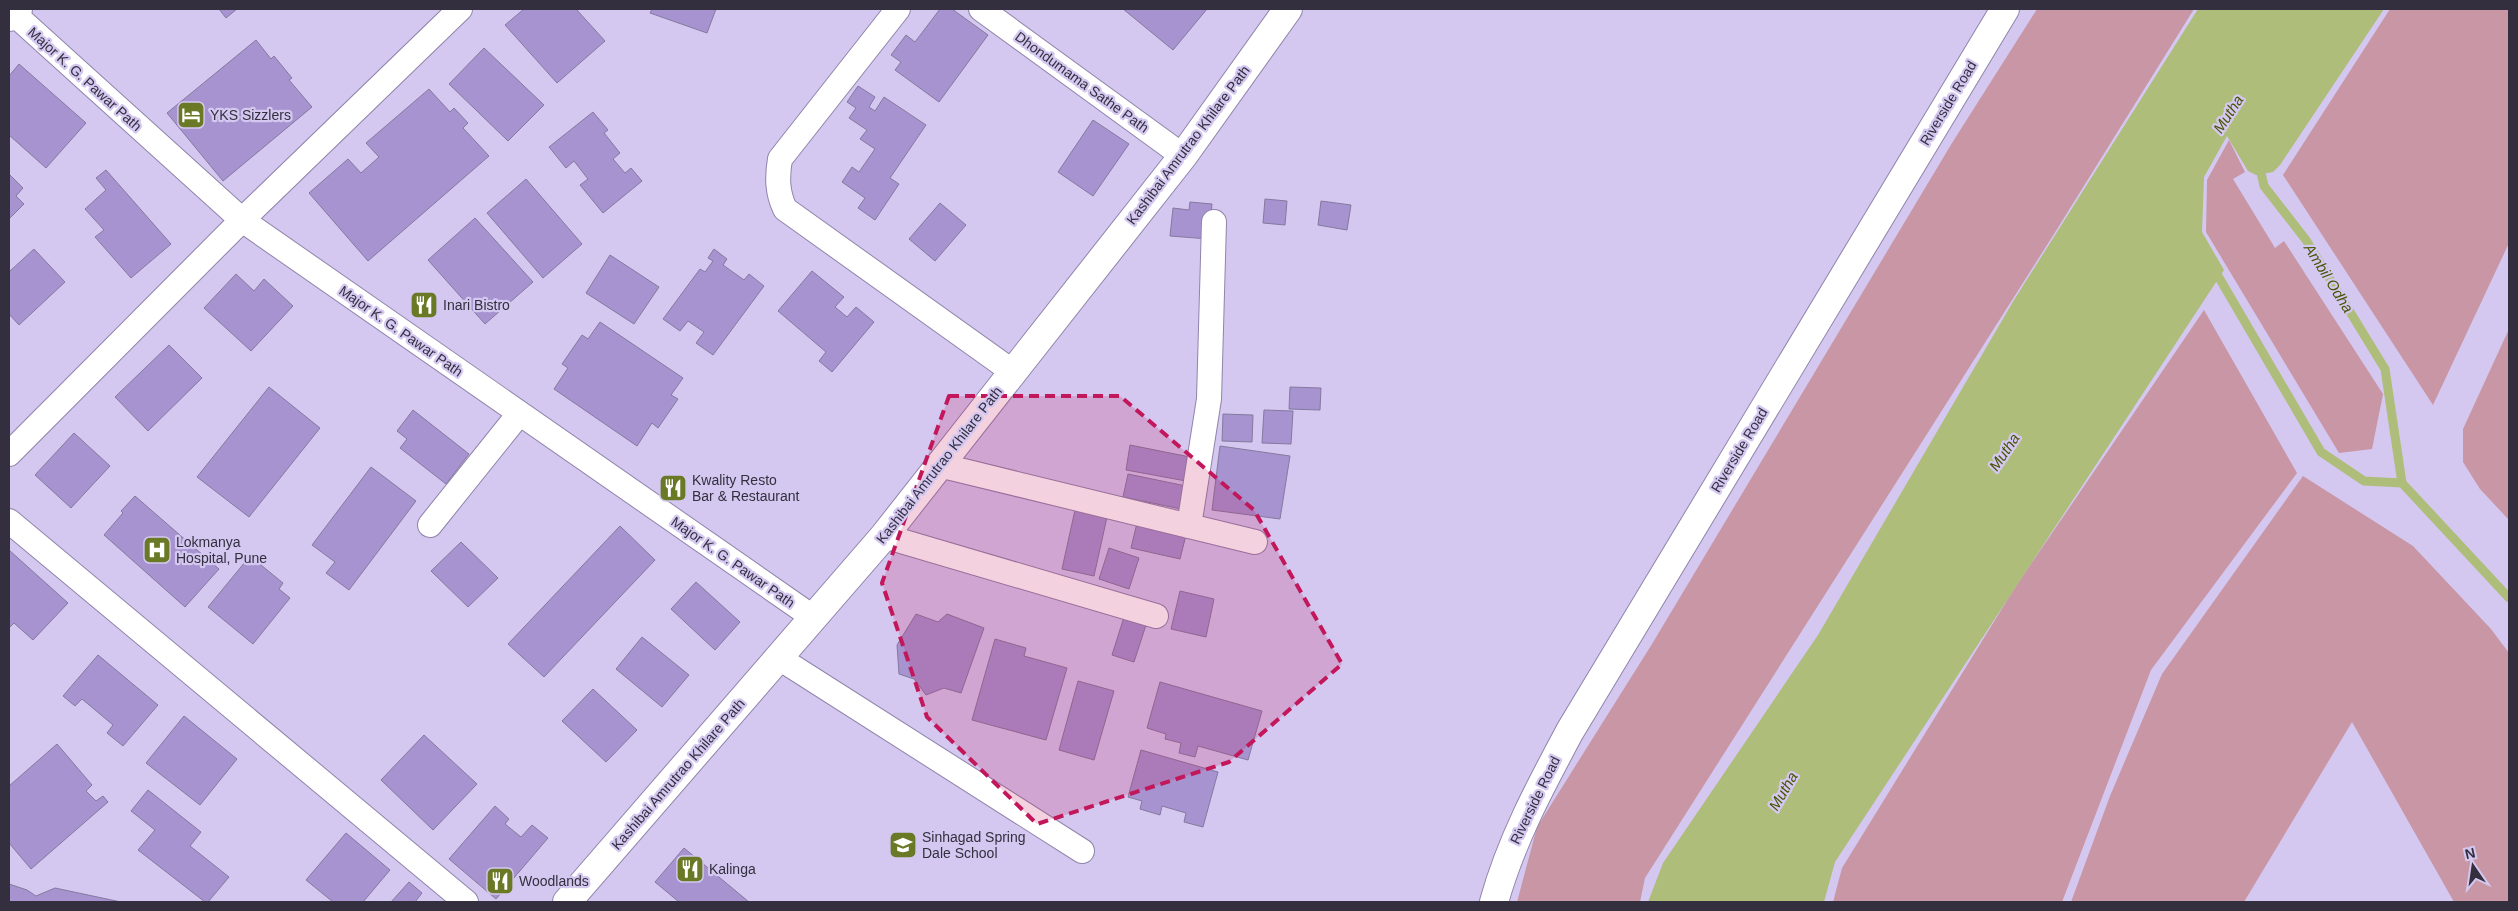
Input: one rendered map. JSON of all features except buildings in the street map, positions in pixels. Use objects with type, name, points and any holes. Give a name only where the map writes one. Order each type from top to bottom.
[{"type":"street","points":[[9,454],[242,220],[460,9]]},
{"type":"street","points":[[898,9],[780,159],[777,184],[780,198],[785,209],[1013,372]]},
{"type":"street","name":"Dhondumama Sathe Path","points":[[981,9],[1183,156]]},
{"type":"street","name":"Kashibai Amrutrao Khilare Path","points":[[567,902],[884,536],[1183,156],[1288,9]]},
{"type":"street","name":"Riverside Road","points":[[1494,902],[1503,870],[1522,821],[1570,731],[2005,9]]},
{"type":"street","name":"Major K. G. Pawar Path","points":[[12,12],[242,220],[814,618]]},
{"type":"street","points":[[1189,526],[1208,399],[1214,222]]},
{"type":"street","points":[[430,525],[519,414]]},
{"type":"street","points":[[939,465],[1255,542]]},
{"type":"street","points":[[9,521],[466,902]]},
{"type":"street","points":[[884,536],[1156,616]]},
{"type":"street","points":[[779,658],[1082,851]]},
{"type":"highlighted area","points":[[949,396],[1120,396],[1254,510],[1342,664],[1229,762],[1037,824],[927,717],[882,583]]},
{"type":"shaded area","points":[[2037,9],[2194,9],[2054,234],[1645,878],[1640,902],[1517,902],[1537,827],[1652,644],[1952,143]]},
{"type":"shaded area","points":[[2390,9],[2509,9],[2509,243],[2433,405],[2283,175]]},
{"type":"shaded area","points":[[2229,140],[2245,172],[2233,179],[2275,248],[2284,241],[2383,394],[2372,449],[2339,453],[2206,232],[2207,180]]},
{"type":"shaded area","points":[[2204,310],[2297,473],[2151,670],[2062,902],[1833,902],[1842,868],[2016,586]]},
{"type":"shaded area","points":[[2509,329],[2509,520],[2480,489],[2463,462],[2463,429]]},
{"type":"shaded area","points":[[2303,476],[2413,546],[2491,629],[2509,653],[2509,902],[2454,902],[2352,722],[2244,902],[2071,902],[2110,796],[2162,674]]},
{"type":"water","name":"Mutha","points":[[2198,9],[2384,9],[2280,165],[2273,172],[2256,175],[2248,171],[2227,136],[2204,177],[2202,232],[2224,270],[1835,862],[1824,902],[1648,902],[1663,863],[1818,635],[2014,300]]},
{"type":"waterway","name":"Ambil Odha","points":[[2259,164],[2264,186],[2306,240],[2385,369],[2402,483],[2509,598]]},
{"type":"waterway","name":"Ambil Odha","points":[[2214,269],[2321,452],[2364,481],[2402,483]]},
{"type":"place","name":"YKS Sizzlers","points":[[191,115]]},
{"type":"place","name":"Inari Bistro","points":[[424,305]]},
{"type":"place","name":"Kwality Resto Bar & Restaurant","points":[[673,488]]},
{"type":"place","name":"Lokmanya Hospital, Pune","points":[[157,550]]},
{"type":"place","name":"Sinhagad Spring Dale School","points":[[903,845]]},
{"type":"place","name":"Kalinga","points":[[690,869]]},
{"type":"place","name":"Woodlands","points":[[500,881]]}]
